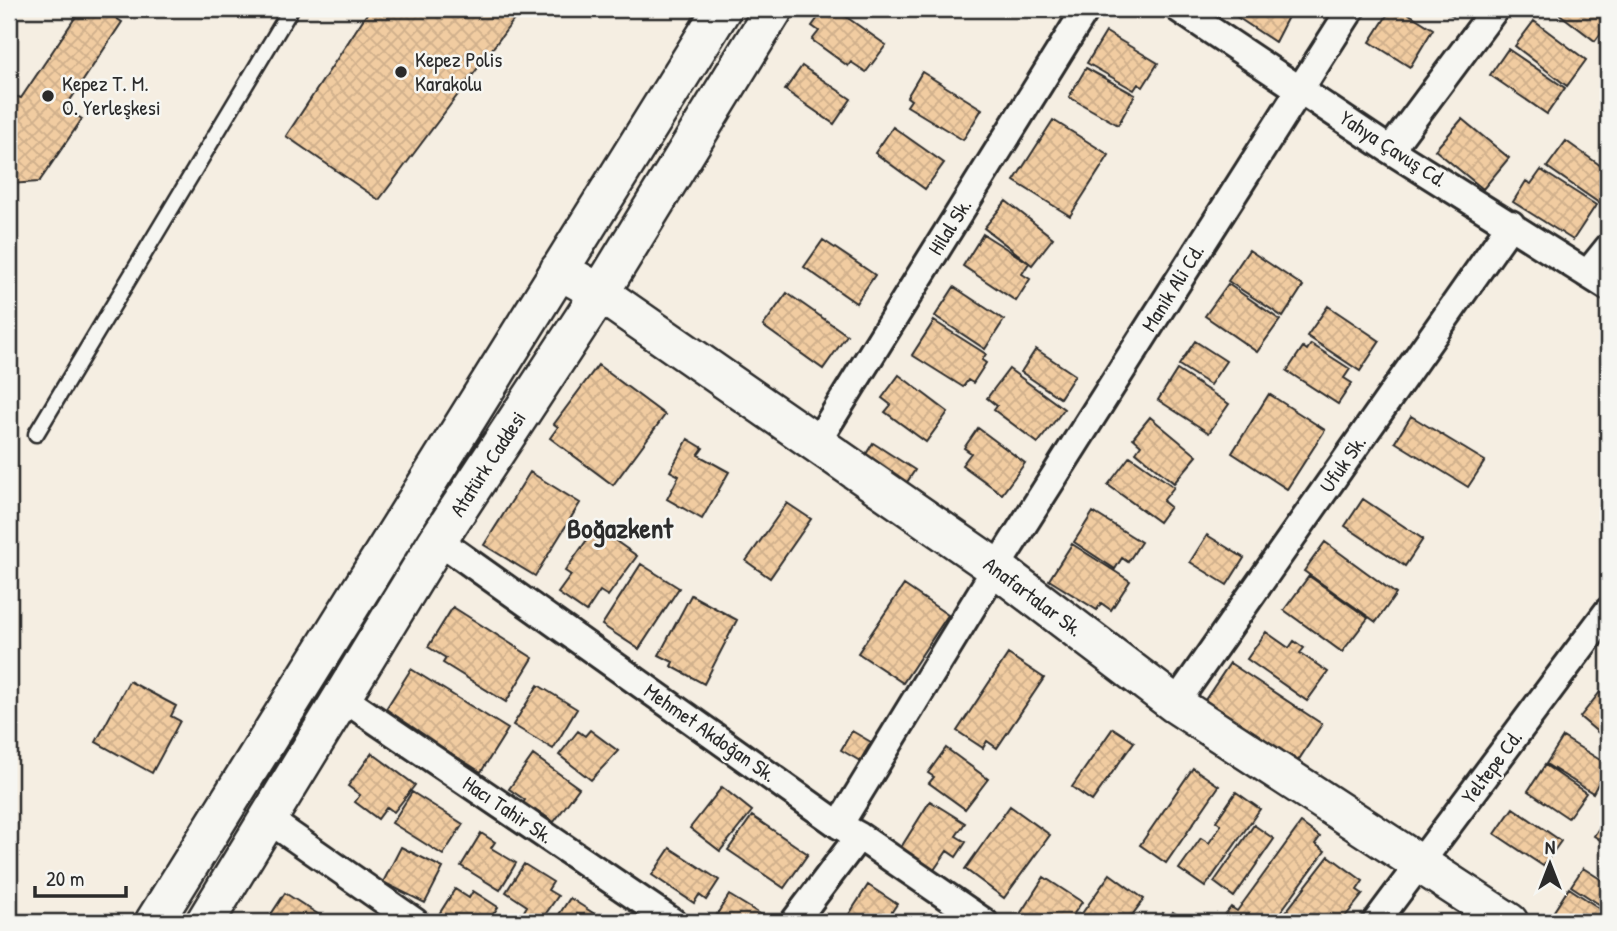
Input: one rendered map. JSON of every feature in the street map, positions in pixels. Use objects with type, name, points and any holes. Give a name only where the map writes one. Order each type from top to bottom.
[{"type":"main road","name":"Atatürk Caddesi","points":[[154,922],[722,9]]},
{"type":"main road","name":"Atatürk Caddesi","points":[[205,922],[438,540],[600,293],[775,9]]},
{"type":"main road","name":"Anafartalar Sk.","points":[[559,270],[600,293],[815,445],[996,568],[1175,704],[1509,922]]},
{"type":"street","name":"Hilal Sk.","points":[[815,445],[1086,9]]},
{"type":"street","name":"Yahya Çavuş Cd.","points":[[1179,9],[1300,87],[1390,150],[1598,281]]},
{"type":"street","name":"Manik Ali Cd.","points":[[794,922],[849,830],[996,568],[1351,9]]},
{"type":"street","points":[[1390,150],[1496,9]]},
{"type":"street","name":"Ufuk Sk.","points":[[1175,704],[1511,224]]},
{"type":"street","points":[[1598,281],[1608,248]]},
{"type":"street","name":"Mehmet Akdoğan Sk.","points":[[438,540],[984,922]]},
{"type":"street","name":"Yeltepe Cd.","points":[[1377,922],[1608,611]]},
{"type":"street","name":"Hacı Tahir Sk.","points":[[343,698],[673,922]]},
{"type":"street","points":[[269,820],[415,922]]},
{"type":"lane","points":[[36,434],[291,9]]},
{"type":"building","name":"Kepez T. M. O. Yerleşkesi","points":[[81,9],[102,9],[122,22],[65,108],[82,119],[39,182],[9,184],[9,94],[21,98]]},
{"type":"building","name":"Kepez Polis Karakolu","points":[[370,9],[522,9],[379,200],[286,136]]},
{"type":"building","points":[[830,9],[835,9],[886,45],[866,72],[851,62],[848,66],[812,40],[819,31],[812,26],[823,11],[827,14]]},
{"type":"building","points":[[1225,9],[1292,9],[1275,42]]},
{"type":"building","points":[[1391,9],[1401,9],[1433,29],[1410,67],[1370,42]]},
{"type":"building","points":[[1441,9],[1457,9],[1453,16]]},
{"type":"building","points":[[1553,9],[1608,9],[1608,24],[1595,41]]},
{"type":"building","points":[[1534,21],[1586,60],[1567,86],[1515,46]]},
{"type":"building","points":[[1106,32],[1158,63],[1143,87],[1138,84],[1134,90],[1087,63]]},
{"type":"building","points":[[1508,49],[1565,88],[1547,114],[1490,75]]},
{"type":"building","points":[[802,66],[851,99],[834,124],[785,90]]},
{"type":"building","points":[[1086,68],[1135,95],[1118,125],[1069,97]]},
{"type":"building","points":[[922,72],[982,109],[963,140],[907,106],[911,100],[907,97]]},
{"type":"building","points":[[1462,119],[1509,158],[1483,189],[1435,150]]},
{"type":"building","points":[[1053,120],[1109,155],[1070,216],[1014,181]]},
{"type":"building","points":[[893,127],[944,163],[925,189],[875,153]]},
{"type":"building","points":[[1566,141],[1608,171],[1608,196],[1602,205],[1547,167]]},
{"type":"building","points":[[1541,170],[1596,205],[1573,240],[1513,202],[1526,181],[1531,184]]},
{"type":"building","points":[[1006,201],[1053,238],[1032,265],[984,228]]},
{"type":"building","points":[[983,234],[1029,263],[1022,274],[1030,279],[1016,301],[963,266]]},
{"type":"building","points":[[823,240],[875,275],[856,303],[804,267]]},
{"type":"building","points":[[1249,250],[1303,286],[1283,317],[1228,281]]},
{"type":"building","points":[[1228,284],[1280,320],[1257,352],[1205,316]]},
{"type":"building","points":[[954,287],[1004,320],[985,349],[935,316]]},
{"type":"building","points":[[787,293],[847,335],[823,369],[763,326]]},
{"type":"building","points":[[1328,306],[1380,341],[1360,371],[1307,336]]},
{"type":"building","points":[[934,321],[986,354],[982,360],[986,363],[973,383],[968,380],[963,387],[912,355]]},
{"type":"building","points":[[1195,341],[1226,361],[1210,385],[1179,365]]},
{"type":"building","points":[[1311,344],[1350,369],[1344,378],[1352,383],[1338,404],[1287,371],[1303,347],[1307,350]]},
{"type":"building","points":[[1036,349],[1075,375],[1060,398],[1021,372]]},
{"type":"building","points":[[598,365],[665,415],[613,485],[550,438],[558,427],[554,424]]},
{"type":"building","points":[[1009,369],[1064,409],[1038,443],[994,410],[997,406],[987,398]]},
{"type":"building","points":[[1177,370],[1229,404],[1209,433],[1158,400]]},
{"type":"building","points":[[899,375],[948,412],[926,442],[885,412],[891,405],[882,398]]},
{"type":"building","points":[[1269,394],[1325,430],[1287,489],[1232,453]]},
{"type":"building","points":[[1411,416],[1485,461],[1468,487],[1395,442]]},
{"type":"building","points":[[1150,417],[1197,456],[1174,483],[1136,452],[1141,445],[1133,438]]},
{"type":"building","points":[[978,428],[1025,463],[1002,494],[962,465],[971,453],[964,448]]},
{"type":"building","points":[[688,439],[703,448],[698,455],[729,472],[702,519],[667,499],[679,476],[670,471]]},
{"type":"building","points":[[873,443],[915,470],[898,496],[856,470]]},
{"type":"building","points":[[1130,456],[1174,487],[1163,501],[1170,507],[1159,522],[1108,485]]},
{"type":"building","points":[[530,472],[580,503],[535,576],[484,545]]},
{"type":"building","points":[[1363,499],[1423,539],[1405,566],[1345,526]]},
{"type":"building","points":[[787,503],[811,519],[770,578],[746,561]]},
{"type":"building","points":[[1093,512],[1141,542],[1128,562],[1122,558],[1115,569],[1074,542]]},
{"type":"building","points":[[596,527],[637,556],[608,596],[600,591],[586,612],[558,593],[571,575],[565,571]]},
{"type":"building","points":[[1207,535],[1244,558],[1227,585],[1190,562]]},
{"type":"building","points":[[1325,542],[1396,594],[1376,622],[1304,571]]},
{"type":"building","points":[[1072,544],[1130,581],[1111,610],[1101,603],[1097,610],[1049,580]]},
{"type":"building","points":[[641,564],[679,588],[639,649],[602,625]]},
{"type":"building","points":[[1309,576],[1368,618],[1342,652],[1284,610]]},
{"type":"building","points":[[904,585],[948,615],[903,683],[858,653]]},
{"type":"building","points":[[691,595],[737,620],[704,684],[671,666],[673,662],[659,655]]},
{"type":"building","points":[[453,607],[533,658],[506,702],[443,663],[446,658],[428,647]]},
{"type":"building","points":[[1266,632],[1289,648],[1294,641],[1304,648],[1300,653],[1328,672],[1307,701],[1247,659]]},
{"type":"building","points":[[1008,654],[1044,678],[997,748],[987,741],[983,748],[957,731]]},
{"type":"building","points":[[1230,663],[1322,724],[1294,767],[1201,706]]},
{"type":"building","points":[[411,669],[508,729],[481,772],[384,712]]},
{"type":"building","points":[[129,681],[176,706],[171,716],[180,721],[152,773],[96,742]]},
{"type":"building","points":[[538,685],[577,709],[553,749],[513,725]]},
{"type":"building","points":[[1600,692],[1608,699],[1608,741],[1580,717]]},
{"type":"building","points":[[1113,728],[1134,742],[1092,801],[1072,787]]},
{"type":"building","points":[[590,730],[618,751],[591,780],[559,755],[578,731],[585,736]]},
{"type":"building","points":[[852,731],[871,742],[860,761],[841,750]]},
{"type":"building","points":[[1563,737],[1608,765],[1593,793],[1546,764]]},
{"type":"building","points":[[946,748],[988,779],[965,809],[929,783],[934,777],[928,773]]},
{"type":"building","points":[[372,753],[415,785],[394,812],[387,807],[378,819],[355,802],[360,795],[348,786]]},
{"type":"building","points":[[533,755],[579,788],[554,822],[535,809],[532,814],[521,806],[525,800],[509,789]]},
{"type":"building","points":[[1545,765],[1586,793],[1568,818],[1528,791]]},
{"type":"building","points":[[1193,768],[1219,786],[1166,863],[1140,845]]},
{"type":"building","points":[[722,787],[752,811],[720,851],[690,828]]},
{"type":"building","points":[[412,792],[463,824],[443,855],[392,823]]},
{"type":"building","points":[[1236,792],[1260,809],[1205,887],[1179,869],[1201,838],[1209,843],[1221,825],[1216,821]]},
{"type":"building","points":[[930,801],[965,823],[956,836],[966,842],[956,857],[947,851],[934,870],[900,849]]},
{"type":"building","points":[[1010,806],[1050,835],[1004,898],[965,869]]},
{"type":"building","points":[[1513,808],[1561,841],[1543,866],[1495,834]]},
{"type":"building","points":[[1608,814],[1608,845],[1594,836]]},
{"type":"building","points":[[752,816],[808,854],[784,888],[728,850]]},
{"type":"building","points":[[1301,823],[1320,837],[1315,844],[1325,851],[1273,922],[1231,922],[1223,917],[1231,907],[1237,911]]},
{"type":"building","points":[[1254,825],[1274,839],[1234,897],[1214,882]]},
{"type":"building","points":[[481,833],[495,842],[491,848],[516,863],[500,890],[461,866]]},
{"type":"building","points":[[401,847],[443,868],[425,903],[383,882]]},
{"type":"building","points":[[670,848],[719,880],[706,900],[699,895],[694,903],[652,875]]},
{"type":"building","points":[[1329,856],[1363,881],[1357,890],[1363,894],[1341,922],[1278,922]]},
{"type":"building","points":[[524,864],[553,882],[548,890],[558,896],[540,922],[523,913],[527,906],[506,892]]},
{"type":"building","points":[[1583,868],[1608,884],[1608,910],[1571,886]]},
{"type":"building","points":[[1110,874],[1144,899],[1127,922],[1076,922]]},
{"type":"building","points":[[1044,877],[1082,902],[1068,922],[1032,922],[1020,914]]},
{"type":"building","points":[[868,885],[897,904],[885,922],[844,922]]},
{"type":"building","points":[[1569,888],[1608,914],[1605,920],[1608,922],[1547,922]]},
{"type":"building","points":[[455,889],[469,898],[473,891],[498,907],[488,922],[441,922],[436,919]]},
{"type":"building","points":[[285,893],[324,918],[321,922],[266,922]]},
{"type":"building","points":[[729,895],[765,917],[761,922],[712,922]]},
{"type":"building","points":[[570,898],[607,922],[554,922]]},
{"type":"building","points":[[1173,912],[1189,922],[1157,922],[1163,913],[1170,917]]},
{"type":"place","name":"Kepez Polis Karakolu","points":[[401,72]]},
{"type":"place","name":"Kepez T. M. O. Yerleşkesi","points":[[48,96]]},
{"type":"district","name":"Boğazkent","points":[[620,528]]}]
